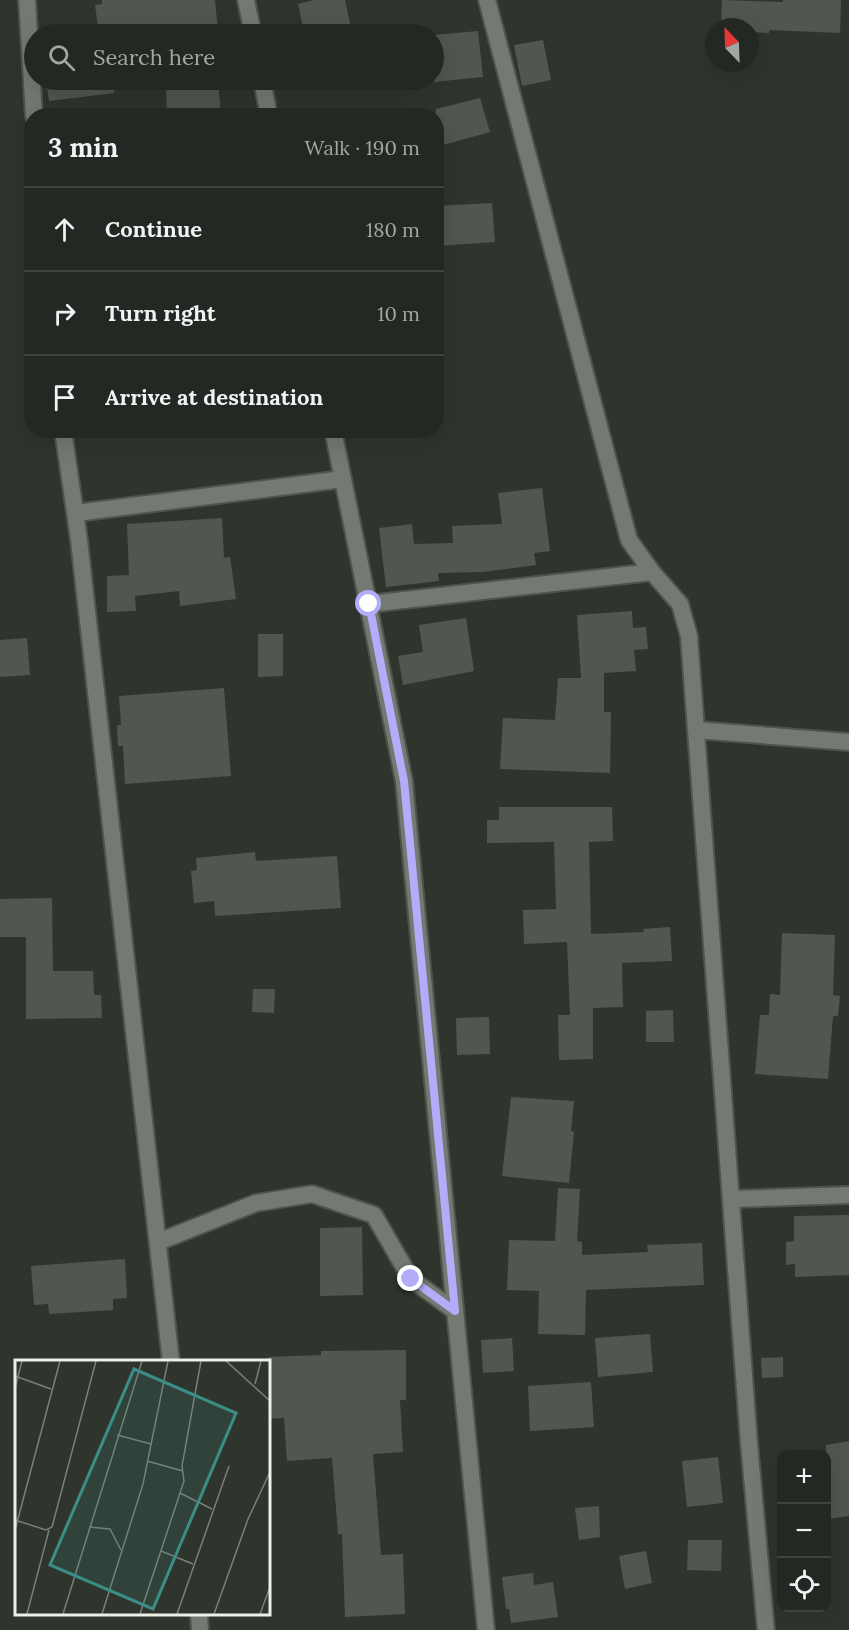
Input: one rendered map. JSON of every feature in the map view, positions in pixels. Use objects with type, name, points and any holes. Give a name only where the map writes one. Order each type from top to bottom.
[{"type":"street","points":[[27,0],[28,24]]},
{"type":"street","points":[[246,0],[251,24]]},
{"type":"street","points":[[487,0],[629,540],[652,572],[680,604],[689,636],[766,1630]]},
{"type":"street","points":[[32,90],[34,108]]},
{"type":"street","points":[[264,90],[267,108]]},
{"type":"street","points":[[64,438],[76,513],[171,1360]]},
{"type":"street","points":[[335,438],[404,781],[486,1630]]},
{"type":"street","points":[[76,513],[343,479]]},
{"type":"street","points":[[369,604],[652,572]]},
{"type":"street","points":[[696,730],[849,742]]},
{"type":"street","points":[[158,1242],[256,1203],[312,1194],[374,1215],[411,1279],[455,1311]]},
{"type":"street","points":[[731,1198],[849,1195]]},
{"type":"street","points":[[199,1615],[200,1630]]},
{"type":"building","points":[[102,0],[215,0],[217,24],[98,24],[95,5],[102,4]]},
{"type":"building","points":[[314,0],[345,0],[350,24],[302,24],[298,4]]},
{"type":"building","points":[[722,0],[783,2],[783,0],[841,0],[840,33],[769,30],[769,33],[759,32],[759,18],[721,18]]},
{"type":"building","points":[[478,31],[483,77],[444,81],[444,34]]},
{"type":"building","points":[[543,40],[551,80],[522,86],[514,45]]},
{"type":"building","points":[[47,90],[114,90],[114,93],[49,101]]},
{"type":"building","points":[[166,90],[219,90],[220,108],[167,108]]},
{"type":"building","points":[[480,98],[490,132],[444,145],[444,108],[440,108]]},
{"type":"building","points":[[492,203],[495,242],[444,245],[444,206]]},
{"type":"building","points":[[542,488],[550,551],[534,553],[536,565],[483,572],[438,573],[439,581],[386,587],[379,528],[412,524],[414,544],[453,543],[452,526],[502,524],[498,493]]},
{"type":"building","points":[[222,518],[224,558],[230,557],[236,599],[180,606],[179,591],[135,596],[136,611],[107,612],[107,576],[129,575],[127,524]]},
{"type":"building","points":[[632,611],[633,628],[646,627],[648,649],[634,650],[636,671],[604,673],[604,712],[611,712],[610,773],[500,769],[503,718],[555,720],[558,678],[581,678],[577,615]]},
{"type":"building","points":[[466,618],[474,671],[403,685],[398,656],[423,652],[419,625]]},
{"type":"building","points":[[258,634],[283,634],[283,676],[258,677]]},
{"type":"building","points":[[27,638],[30,675],[0,677],[0,640]]},
{"type":"building","points":[[224,688],[231,776],[125,784],[123,746],[118,746],[117,725],[121,725],[119,696]]},
{"type":"building","points":[[499,807],[612,807],[613,841],[589,842],[591,934],[644,932],[643,929],[670,927],[672,961],[622,963],[623,1007],[593,1008],[593,1059],[559,1060],[558,1015],[570,1015],[567,942],[524,944],[523,910],[556,909],[554,842],[487,843],[487,820],[499,820]]},
{"type":"building","points":[[255,852],[256,861],[337,856],[341,908],[215,916],[214,901],[194,903],[191,871],[197,870],[196,858]]},
{"type":"building","points":[[52,898],[53,971],[93,971],[94,995],[101,995],[102,1018],[26,1019],[26,937],[0,937],[0,899]]},
{"type":"building","points":[[782,933],[835,935],[833,995],[840,996],[838,1016],[833,1016],[828,1079],[755,1074],[760,1015],[769,1015],[770,994],[780,995]]},
{"type":"building","points":[[253,989],[275,989],[274,1013],[252,1012]]},
{"type":"building","points":[[673,1010],[674,1042],[646,1042],[646,1011]]},
{"type":"building","points":[[489,1017],[490,1054],[457,1055],[456,1018]]},
{"type":"building","points":[[511,1097],[574,1101],[571,1131],[574,1132],[569,1183],[502,1176]]},
{"type":"building","points":[[558,1188],[580,1189],[577,1241],[582,1242],[582,1255],[648,1252],[647,1245],[702,1243],[704,1285],[586,1290],[585,1335],[538,1334],[539,1291],[507,1290],[509,1240],[555,1241]]},
{"type":"building","points":[[849,1215],[849,1275],[795,1277],[795,1264],[786,1265],[786,1242],[794,1241],[794,1216]]},
{"type":"building","points":[[362,1227],[363,1295],[320,1296],[320,1228]]},
{"type":"building","points":[[125,1259],[127,1298],[113,1299],[113,1310],[49,1314],[48,1304],[34,1305],[31,1266]]},
{"type":"building","points":[[650,1334],[653,1372],[598,1377],[595,1338]]},
{"type":"building","points":[[512,1338],[514,1371],[483,1373],[481,1340]]},
{"type":"building","points":[[406,1350],[406,1400],[400,1400],[403,1452],[373,1454],[381,1555],[403,1554],[405,1614],[345,1617],[342,1534],[338,1534],[332,1458],[287,1461],[284,1418],[270,1419],[270,1360],[268,1357],[321,1355],[321,1351]]},
{"type":"building","points":[[783,1357],[783,1377],[762,1378],[761,1358]]},
{"type":"building","points":[[591,1382],[594,1427],[530,1431],[528,1386]]},
{"type":"building","points":[[849,1441],[849,1516],[831,1519],[831,1450],[826,1450],[826,1445]]},
{"type":"building","points":[[718,1457],[723,1503],[687,1507],[682,1461]]},
{"type":"building","points":[[599,1506],[600,1537],[579,1540],[575,1508]]},
{"type":"building","points":[[688,1540],[722,1540],[721,1571],[687,1570]]},
{"type":"building","points":[[646,1551],[652,1583],[625,1589],[619,1556]]},
{"type":"building","points":[[533,1573],[534,1585],[553,1582],[558,1617],[511,1623],[509,1609],[506,1609],[502,1577]]},
{"type":"route","points":[[369,604],[404,781],[455,1311],[411,1279]]}]
